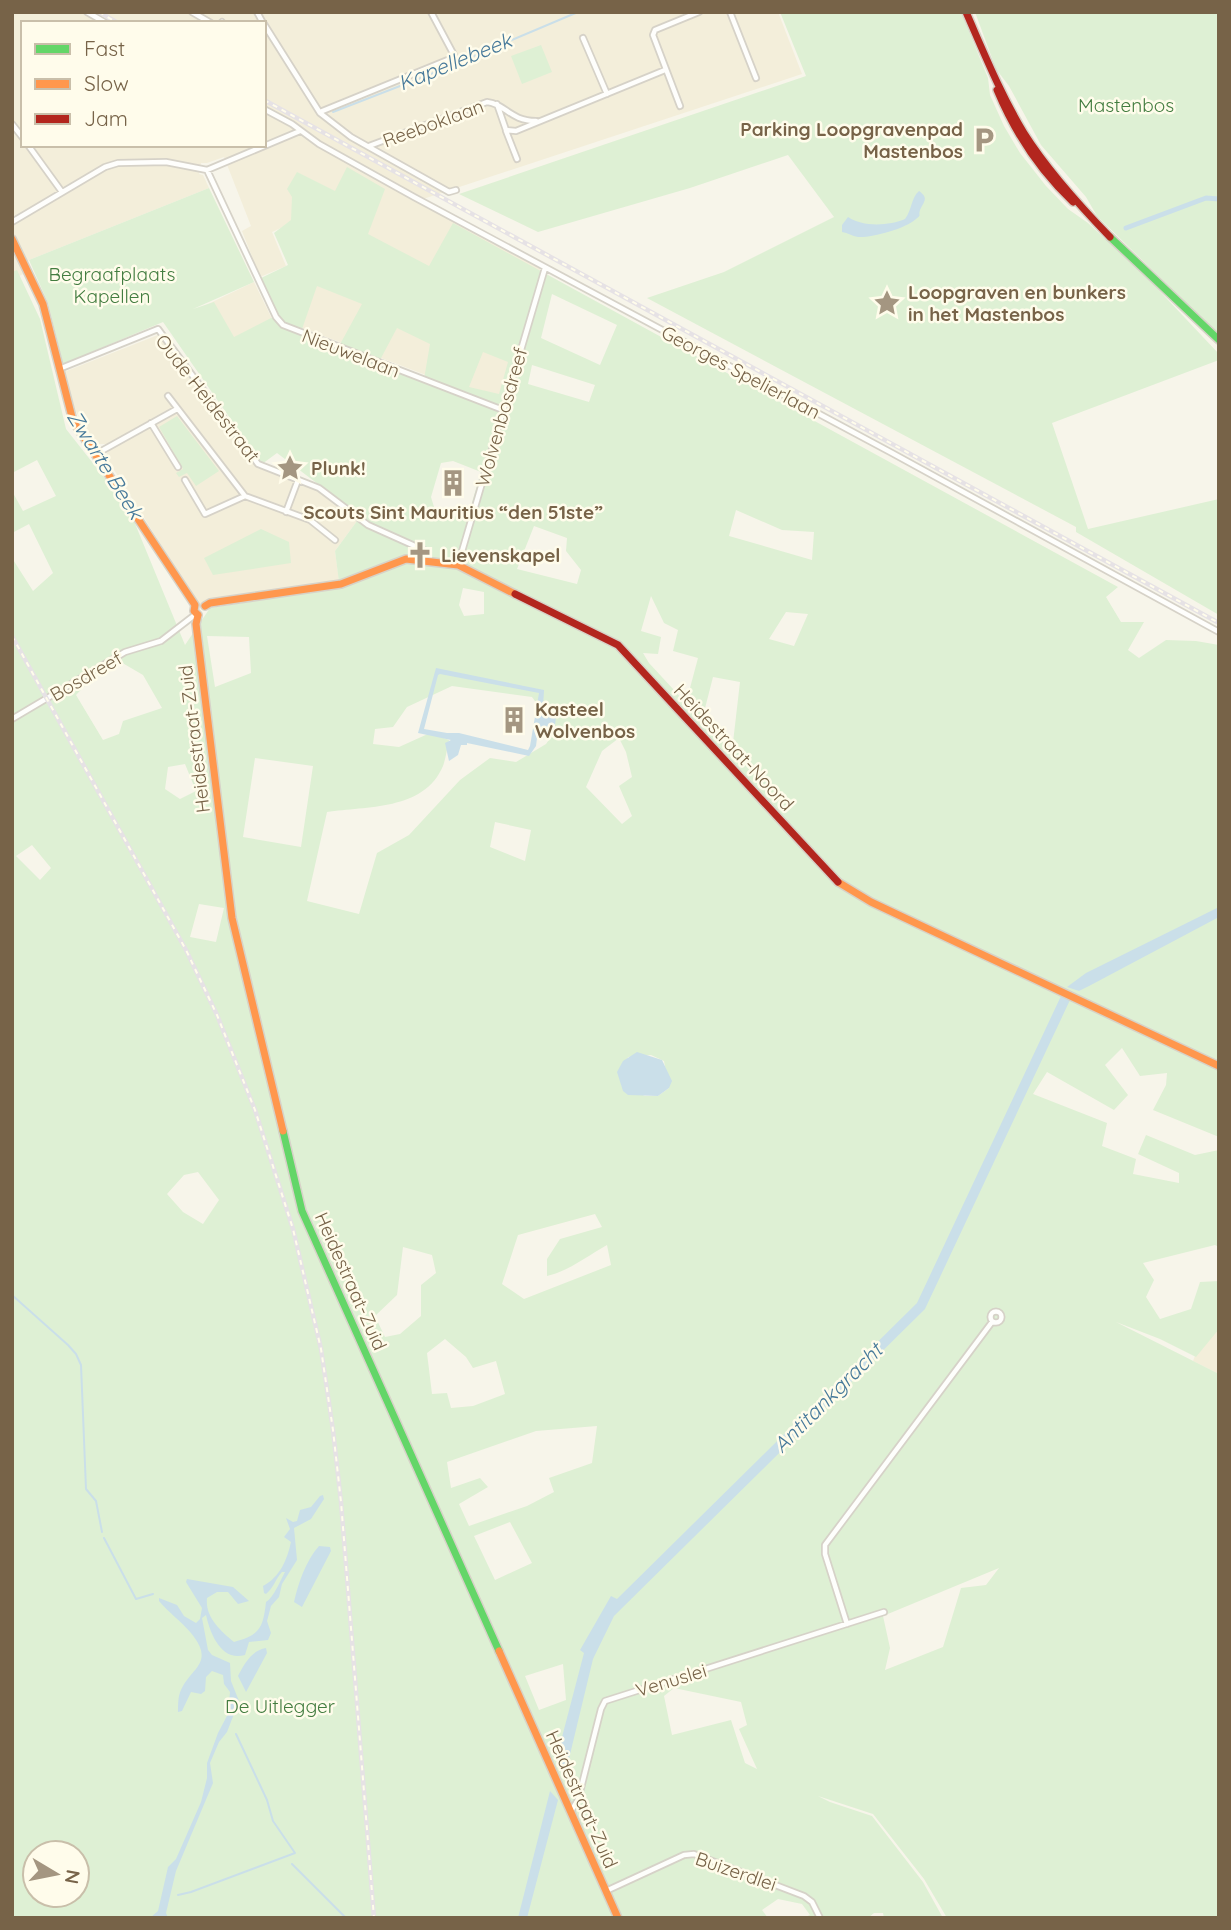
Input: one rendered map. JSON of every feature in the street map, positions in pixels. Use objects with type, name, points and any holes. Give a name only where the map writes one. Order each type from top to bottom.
[{"type":"street","points":[[87,12],[103,21]]},
{"type":"street","points":[[192,12],[208,21]]},
{"type":"street","points":[[320,113],[455,57],[431,12]]},
{"type":"street","points":[[680,106],[654,41],[655,30],[699,12]]},
{"type":"street","points":[[730,12],[756,78]]},
{"type":"street","points":[[966,12],[1007,114],[1031,155],[1060,190],[1092,217],[1219,340]]},
{"type":"street","points":[[266,27],[320,113],[368,147],[449,192],[456,190]]},
{"type":"street","points":[[583,38],[607,94]]},
{"type":"street","name":"Reeboklaan","points":[[506,130],[516,131],[665,70]]},
{"type":"street","name":"Reeboklaan","points":[[368,147],[487,102],[497,104],[513,117],[524,121],[539,121]]},
{"type":"street","name":"Reeboklaan","points":[[497,104],[517,159]]},
{"type":"street","name":"Georges Spelierlaan","points":[[266,110],[319,144],[545,268],[857,434],[1219,632]]},
{"type":"street","points":[[266,145],[300,131]]},
{"type":"street","points":[[29,147],[62,192]]},
{"type":"street","points":[[12,222],[105,167],[118,163],[166,162],[207,170],[262,147]]},
{"type":"street","name":"Nieuwelaan","points":[[207,170],[272,309],[283,325],[503,410]]},
{"type":"street","points":[[12,239],[43,304],[73,421],[195,605],[194,611],[197,615],[204,613],[205,606],[201,603],[195,605]]},
{"type":"street","name":"Wolvenbosdreef","points":[[458,565],[545,268]]},
{"type":"street","name":"Oude Heidestraat","points":[[58,369],[158,329],[258,464],[319,488],[368,525],[426,551]]},
{"type":"street","points":[[168,397],[244,496],[310,520],[335,540]]},
{"type":"street","points":[[96,454],[177,410]]},
{"type":"street","points":[[151,422],[178,467]]},
{"type":"street","points":[[186,480],[205,514],[244,496]]},
{"type":"street","points":[[286,512],[298,480]]},
{"type":"street","name":"Heidestraat-Noord","points":[[205,606],[210,603],[341,584],[406,559],[458,565],[618,645],[838,881],[872,902],[1219,1066]]},
{"type":"street","name":"Bosdreef","points":[[12,719],[125,652],[160,641],[197,615]]},
{"type":"street","name":"Heidestraat-Zuid","points":[[197,615],[232,918],[302,1211],[618,1918]]},
{"type":"street","points":[[848,1625],[825,1554],[825,1545],[992,1322]]},
{"type":"street","name":"Venuslei","points":[[570,1811],[578,1800],[605,1701],[884,1612]]},
{"type":"street","name":"Buizerdlei","points":[[606,1891],[684,1855],[694,1854],[804,1896],[812,1902],[820,1918]]},
{"type":"shaded area","points":[[12,12],[778,12],[802,74],[417,201],[541,266],[502,401],[465,390],[300,327],[318,211],[272,232],[286,266],[260,277],[242,231],[251,226],[224,157],[201,163],[199,174],[203,175],[209,188],[29,260],[26,264],[33,272],[64,372],[158,335],[258,468],[319,489],[357,521],[335,551],[340,588],[200,607],[106,457],[108,450],[105,444],[97,444],[76,412],[41,307],[23,274],[12,280]]},
{"type":"shaded area","points":[[254,282],[273,321],[214,350],[204,306]]},
{"type":"shaded area","points":[[1219,1293],[1219,1374],[1193,1361]]},
{"type":"green space","points":[[780,12],[961,12],[988,78],[990,95],[1020,153],[1068,209],[1088,223],[1152,283],[1219,354],[1219,360],[1052,423],[1088,529],[1219,499],[1219,615],[1076,532],[1076,527],[647,298],[724,272],[834,217],[788,155],[690,188],[538,232],[459,194],[806,76]]},
{"type":"green space","name":"Mastenbos","points":[[975,12],[1219,12],[1219,335],[1097,216],[1086,197],[1041,145],[1009,86],[996,69]]},
{"type":"green space","points":[[541,45],[552,72],[522,84],[511,56]]},
{"type":"green space","points":[[347,167],[385,189],[368,234],[429,266],[453,223],[1118,587],[1106,597],[1121,622],[1144,622],[1128,650],[1139,658],[1166,640],[1219,645],[1219,1137],[1153,1110],[1166,1085],[1167,1073],[1140,1076],[1122,1048],[1105,1065],[1128,1095],[1114,1110],[1047,1072],[1033,1094],[1107,1123],[1102,1146],[1136,1159],[1133,1174],[1179,1183],[1179,1173],[1138,1154],[1146,1135],[1195,1155],[1219,1150],[1219,1247],[1215,1245],[1143,1263],[1154,1280],[1146,1297],[1160,1319],[1191,1309],[1200,1282],[1219,1281],[1219,1329],[1196,1357],[1116,1322],[1219,1374],[1219,1918],[947,1918],[924,1879],[873,1814],[818,1796],[872,1816],[923,1882],[943,1918],[884,1918],[883,1913],[874,1913],[868,1918],[803,1918],[810,1915],[802,1904],[778,1899],[762,1910],[768,1918],[12,1918],[12,558],[33,591],[53,573],[29,524],[12,533],[12,491],[23,511],[56,496],[37,460],[12,473],[12,272],[17,270],[40,319],[66,429],[129,509],[185,645],[210,608],[340,588],[368,576],[339,582],[335,551],[357,521],[374,532],[376,528],[277,453],[262,464],[163,322],[63,364],[48,303],[29,260],[209,188],[254,282],[193,309],[214,302],[234,337],[273,317],[259,279],[288,265],[274,233],[291,220],[292,197],[287,189],[297,172],[335,191]],"holes":[[[317,286],[362,304],[338,348],[301,332]],[[552,294],[617,325],[600,365],[541,338]],[[397,328],[430,344],[424,379],[380,360]],[[483,352],[508,362],[499,394],[469,387]],[[532,365],[595,385],[589,402],[528,384]],[[453,461],[481,472],[468,516],[437,517],[431,497],[441,463]],[[736,510],[782,530],[814,532],[812,560],[729,536]],[[534,526],[567,538],[566,551],[581,570],[577,584],[517,569]],[[463,588],[484,592],[484,614],[464,616],[459,605]],[[651,596],[664,623],[678,630],[673,651],[698,658],[686,703],[643,653],[658,654],[661,637],[641,631]],[[786,612],[808,614],[794,646],[769,639]],[[207,636],[249,637],[251,673],[215,687]],[[119,661],[143,675],[162,708],[123,721],[119,734],[103,740],[76,695],[98,672]],[[713,677],[740,682],[732,751],[702,720]],[[452,686],[532,697],[556,730],[546,744],[516,762],[490,758],[460,780],[409,835],[377,853],[359,914],[307,901],[327,812],[393,804],[422,791],[434,781],[443,766],[449,740],[430,733],[399,747],[373,744],[375,729],[393,727],[407,707]],[[619,738],[626,752],[632,777],[619,786],[632,816],[622,824],[586,787],[602,751]],[[255,758],[313,766],[301,847],[243,837]],[[185,764],[196,791],[180,799],[165,789],[168,767]],[[495,822],[531,830],[525,861],[490,847]],[[32,845],[51,868],[40,880],[16,856]],[[199,904],[224,908],[216,942],[190,937]],[[651,1055],[664,1061],[669,1088],[658,1096],[645,1096],[621,1085],[628,1057]],[[198,1172],[219,1200],[203,1224],[183,1212],[167,1194],[184,1175]],[[595,1214],[602,1227],[560,1239],[547,1259],[547,1276],[570,1267],[607,1245],[611,1265],[524,1299],[502,1284],[518,1235]],[[403,1247],[432,1255],[436,1273],[421,1285],[421,1316],[400,1334],[385,1337],[375,1316],[397,1295]],[[445,1339],[466,1357],[473,1368],[496,1361],[505,1394],[473,1406],[451,1408],[447,1393],[432,1394],[427,1353]],[[597,1426],[592,1463],[549,1478],[554,1492],[527,1506],[469,1526],[459,1504],[488,1487],[480,1478],[451,1488],[447,1462],[536,1431]],[[510,1522],[532,1563],[495,1580],[474,1536]],[[999,1568],[986,1585],[961,1588],[943,1647],[885,1670],[890,1648],[883,1616]],[[563,1664],[566,1700],[539,1710],[525,1676]],[[674,1688],[741,1702],[747,1725],[739,1729],[757,1769],[745,1763],[731,1720],[672,1735],[664,1696]]]},
{"type":"green space","points":[[177,416],[219,471],[196,486],[187,473],[179,477],[176,473],[183,469],[159,427]]},
{"type":"green space","points":[[261,529],[289,542],[291,563],[213,575],[204,558]]},
{"type":"water","points":[[919,191],[925,200],[919,216],[911,223],[871,236],[858,237],[842,232],[842,225],[848,217],[861,223],[876,224],[905,219]]},
{"type":"water","points":[[436,668],[544,690],[543,707],[555,714],[556,719],[552,730],[537,738],[536,746],[529,756],[467,743],[461,745],[458,755],[449,761],[445,743],[451,740],[418,733]],"holes":[[[440,674],[539,693],[528,750],[459,733],[424,729]]]},
{"type":"water","points":[[1219,907],[1219,917],[1089,986],[1079,991],[1067,987],[1086,973]]},
{"type":"water","name":"Antitankgracht","points":[[1061,996],[1070,1000],[925,1309],[614,1616],[593,1659],[566,1771],[563,1772],[556,1760],[584,1653],[580,1650],[611,1596],[617,1599],[917,1303]]},
{"type":"water","points":[[637,1052],[662,1060],[672,1081],[669,1088],[658,1096],[628,1095],[623,1091],[617,1072],[623,1061]]},
{"type":"water","points":[[323,1495],[324,1499],[311,1519],[294,1528],[297,1560],[282,1584],[279,1597],[271,1606],[267,1621],[271,1633],[268,1640],[249,1642],[245,1655],[229,1654],[218,1644],[206,1615],[202,1618],[208,1650],[212,1655],[230,1663],[231,1681],[239,1701],[227,1732],[219,1742],[210,1763],[213,1783],[176,1871],[166,1913],[168,1918],[150,1918],[158,1911],[168,1867],[176,1859],[201,1802],[207,1778],[207,1763],[228,1714],[230,1692],[224,1684],[223,1675],[212,1671],[206,1677],[205,1691],[201,1694],[191,1692],[182,1711],[178,1712],[179,1696],[198,1666],[202,1653],[191,1633],[159,1598],[177,1605],[184,1616],[196,1623],[200,1619],[202,1608],[186,1582],[187,1579],[233,1587],[249,1601],[238,1604],[228,1592],[217,1592],[207,1598],[208,1611],[219,1628],[234,1642],[255,1633],[261,1624],[266,1602],[285,1572],[280,1574],[266,1594],[264,1593],[263,1586],[278,1573],[289,1549],[291,1542],[284,1537],[290,1529],[286,1518],[297,1521],[300,1510],[311,1507]]},
{"type":"water","points":[[319,1546],[330,1547],[331,1551],[302,1607],[294,1602],[300,1580]]},
{"type":"water","points":[[266,1648],[267,1653],[246,1692],[238,1676],[253,1655]]},
{"type":"water","points":[[550,1791],[558,1800],[527,1918],[518,1918]]},
{"type":"waterway","name":"Kapellebeek","points":[[333,112],[578,12]]},
{"type":"waterway","points":[[1126,228],[1206,198],[1219,199]]},
{"type":"waterway","name":"Zwarte Beek","points":[[12,247],[22,267]]},
{"type":"waterway","name":"Zwarte Beek","points":[[51,348],[63,393]]},
{"type":"waterway","points":[[12,1295],[68,1345],[81,1365],[86,1489],[96,1501],[102,1532]]},
{"type":"waterway","points":[[104,1538],[136,1599],[153,1594]]},
{"type":"waterway","points":[[178,1895],[295,1853],[273,1821],[267,1800],[236,1734]]},
{"type":"waterway","points":[[292,1864],[346,1918]]},
{"type":"railway","points":[[99,12],[115,21]]},
{"type":"railway","points":[[266,101],[1219,623]]},
{"type":"railway","points":[[12,636],[186,950],[217,1015],[255,1110],[293,1229],[321,1349],[333,1430],[374,1918]]},
{"type":"traffic: fast","points":[[1110,237],[1219,340]]},
{"type":"traffic: fast","points":[[283,1131],[302,1211],[499,1651]]},
{"type":"traffic: slow","points":[[12,239],[43,304],[73,421],[195,605],[194,611],[198,615]]},
{"type":"traffic: slow","points":[[205,606],[210,603],[341,584],[406,559],[458,565],[515,594]]},
{"type":"traffic: slow","points":[[198,615],[196,624],[232,918],[283,1131]]},
{"type":"traffic: slow","points":[[838,882],[871,902],[1219,1066]]},
{"type":"traffic: slow","points":[[499,1651],[618,1918]]},
{"type":"traffic: jam","points":[[966,12],[1000,89],[1024,133],[1064,187],[1110,237]]},
{"type":"traffic: jam","points":[[997,90],[1029,150],[1049,177],[1073,202]]},
{"type":"traffic: jam","points":[[515,594],[618,645],[838,882]]},
{"type":"place","name":"Parking Loopgravenpad Mastenbos","points":[[984,140]]},
{"type":"place","name":"Loopgraven en bunkers in het Mastenbos","points":[[887,303]]},
{"type":"place","name":"Plunk!","points":[[290,468]]},
{"type":"place","name":"Scouts Sint Mauritius “den 51ste”","points":[[453,483]]},
{"type":"place","name":"Lievenskapel","points":[[420,555]]},
{"type":"place","name":"Kasteel Wolvenbos","points":[[514,720]]},
{"type":"park label","name":"Begraafplaats Kapellen","points":[[112,285]]},
{"type":"park label","name":"De Uitlegger","points":[[280,1706]]}]
